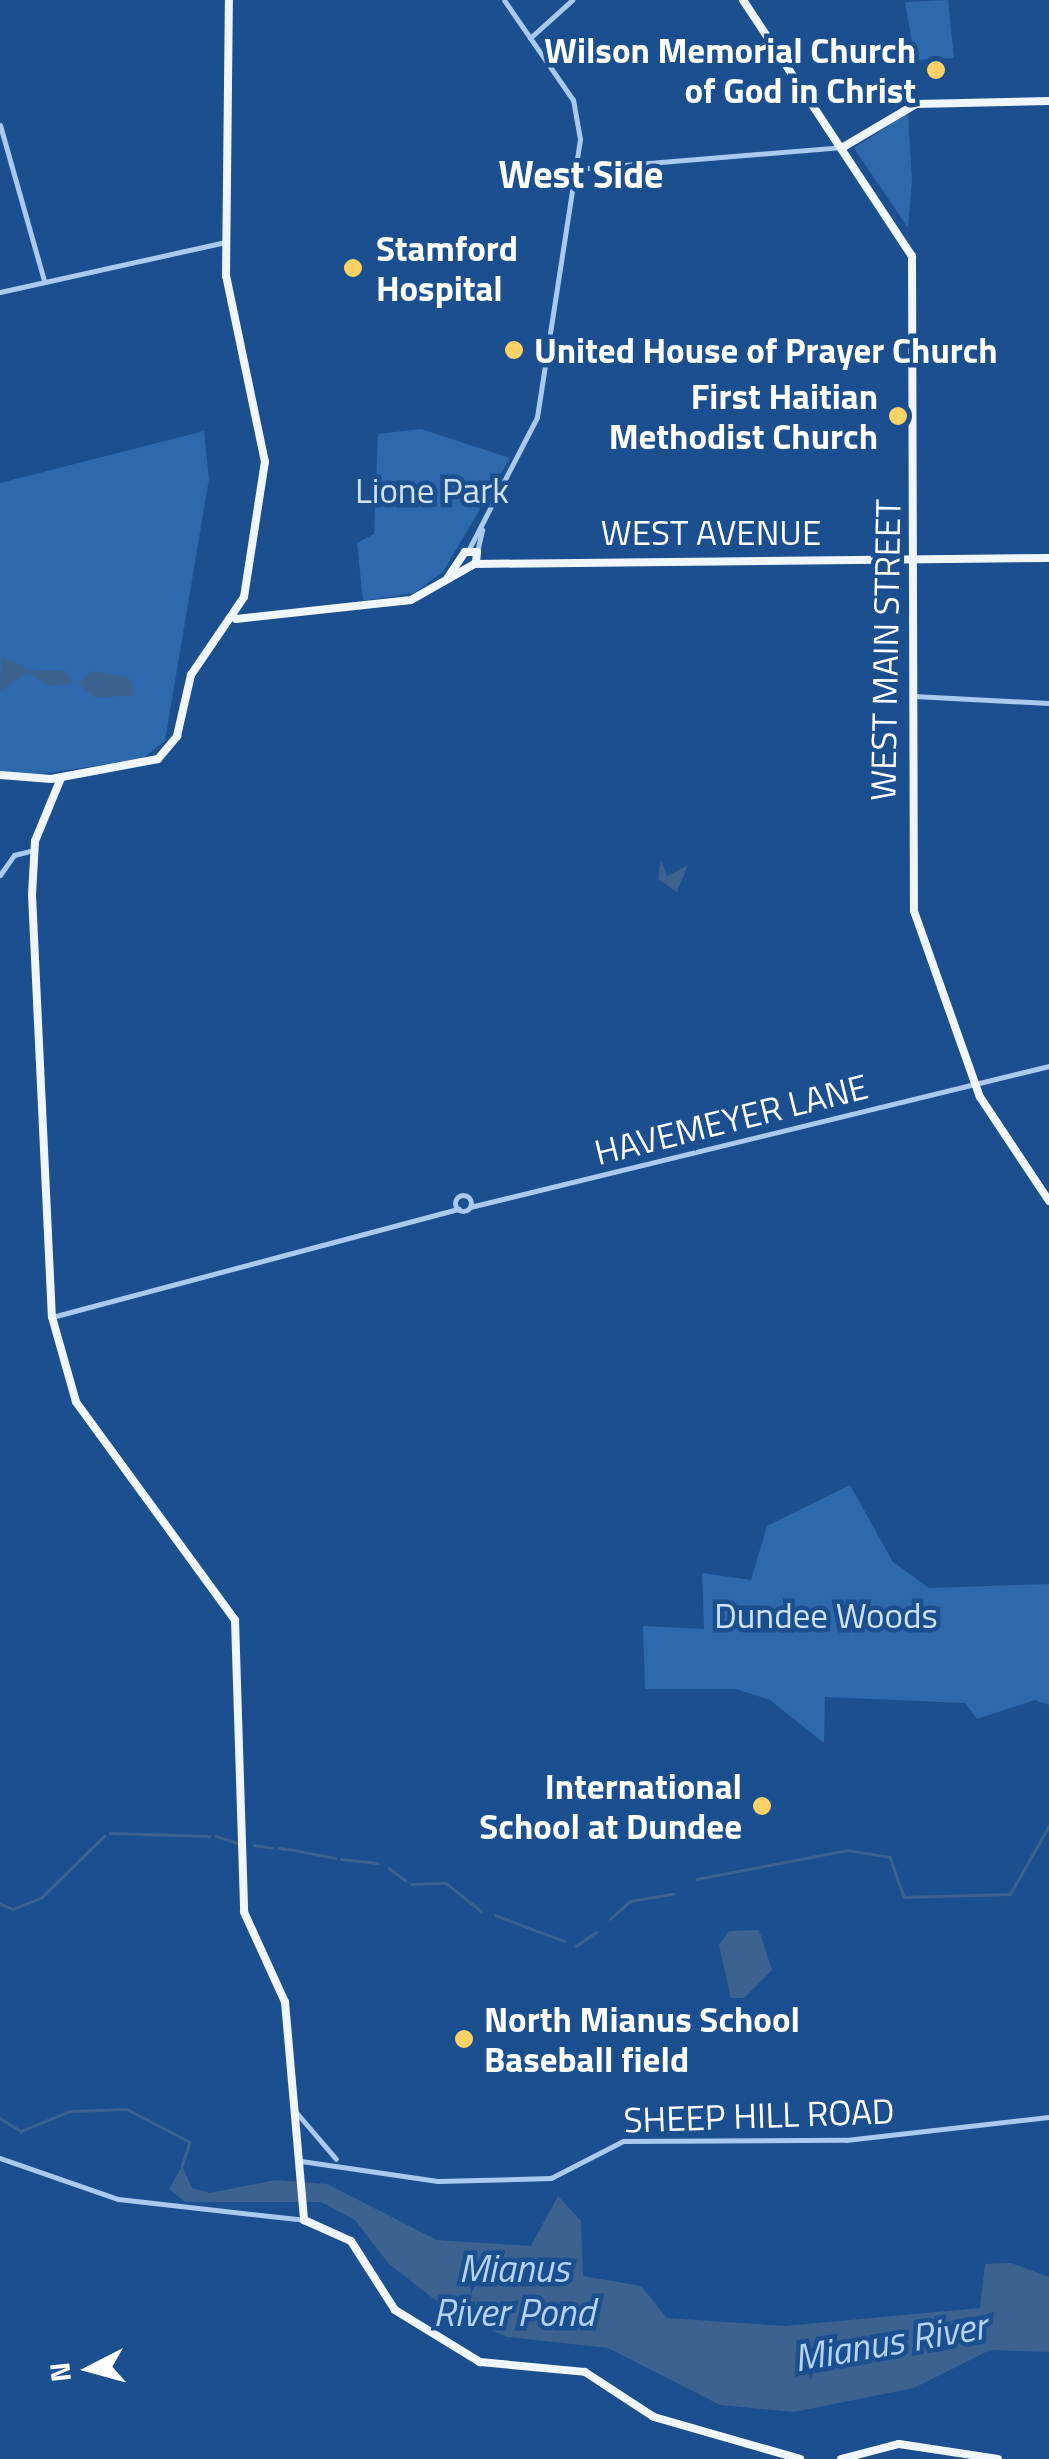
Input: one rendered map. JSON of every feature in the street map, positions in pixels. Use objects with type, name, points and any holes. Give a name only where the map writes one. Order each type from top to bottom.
[{"type":"main road","points":[[0,775],[61,778],[166,753],[191,674],[236,619],[265,462],[231,313],[226,242],[229,0]]},
{"type":"main road","name":"WEST MAIN STREET","points":[[743,0],[898,226],[915,272],[914,911],[976,1086],[1049,1201]]},
{"type":"main road","points":[[845,146],[916,104],[1049,101]]},
{"type":"main road","points":[[236,619],[411,600],[471,557]]},
{"type":"main road","name":"WEST AVENUE","points":[[471,557],[493,562],[1049,558]]},
{"type":"main road","points":[[61,778],[34,850],[52,1317],[76,1402],[235,1620],[244,1912],[285,2002],[291,2104],[304,2178],[304,2220],[352,2242],[400,2314],[480,2362],[586,2372],[654,2417],[800,2459]]},
{"type":"main road","points":[[841,2459],[899,2444],[998,2459]]},
{"type":"street","points":[[471,557],[536,417],[576,168],[573,100],[504,0]]},
{"type":"street","points":[[530,39],[572,0]]},
{"type":"street","points":[[0,125],[44,281]]},
{"type":"street","points":[[576,168],[845,146]]},
{"type":"street","points":[[0,292],[226,242]]},
{"type":"street","points":[[914,696],[1049,703]]},
{"type":"street","points":[[0,875],[14,855],[34,850]]},
{"type":"street","name":"HAVEMEYER LANE","points":[[459,1210],[1049,1066]]},
{"type":"street","points":[[468,1198],[470,1207]]},
{"type":"street","points":[[52,1317],[459,1210],[456,1200],[430,1217]]},
{"type":"street","name":"HAVEMEYER LANE","points":[[456,1200],[498,1201]]},
{"type":"street","points":[[291,2104],[342,2164]]},
{"type":"street","name":"SHEEP HILL ROAD","points":[[302,2160],[438,2181],[551,2178],[623,2141],[846,2140],[1049,2117]]},
{"type":"street","points":[[0,2158],[118,2200],[304,2220]]},
{"type":"green space","points":[[948,0],[954,58],[915,60],[905,2]]},
{"type":"green space","points":[[908,113],[912,180],[908,228],[854,148]]},
{"type":"green space","name":"Lione Park","points":[[421,429],[510,458],[443,572],[414,593],[363,601],[357,543],[374,534],[378,434]]},
{"type":"green space","points":[[204,431],[209,479],[165,741],[142,759],[34,775],[0,771],[0,483]]},
{"type":"green space","name":"Dundee Woods","points":[[850,1485],[893,1562],[929,1588],[1049,1584],[1049,1705],[1035,1700],[977,1719],[965,1703],[825,1697],[824,1743],[770,1700],[736,1689],[645,1689],[643,1626],[704,1629],[702,1573],[751,1580],[767,1526]]},
{"type":"water","points":[[2,656],[32,671],[65,670],[74,683],[50,686],[27,673],[0,691]]},
{"type":"water","points":[[92,671],[129,677],[136,695],[95,698],[79,683]]},
{"type":"water","points":[[661,860],[667,876],[688,865],[677,892],[658,879]]},
{"type":"water","points":[[759,1930],[772,1970],[744,1998],[731,1998],[719,1945],[729,1931]]},
{"type":"water","name":"Mianus River Pond","points":[[182,2166],[192,2188],[210,2193],[275,2180],[327,2184],[437,2240],[531,2246],[558,2196],[581,2221],[583,2276],[641,2286],[667,2318],[785,2326],[980,2308],[985,2264],[1011,2263],[1049,2277],[1049,2352],[990,2350],[914,2388],[794,2412],[720,2405],[608,2348],[507,2337],[452,2313],[389,2264],[355,2220],[321,2202],[185,2202],[169,2189]]},
{"type":"waterway","points":[[697,1879],[847,1850],[890,1857],[904,1897],[1010,1894],[1049,1826]]},
{"type":"waterway","points":[[110,1833],[209,1836]]},
{"type":"waterway","points":[[0,1904],[13,1909],[42,1897],[104,1836]]},
{"type":"waterway","points":[[216,1836],[238,1843]]},
{"type":"waterway","points":[[254,1845],[272,1848]]},
{"type":"waterway","points":[[279,1848],[286,1849]]},
{"type":"waterway","points":[[289,1849],[335,1858]]},
{"type":"waterway","points":[[341,1859],[378,1863]]},
{"type":"waterway","points":[[389,1868],[405,1880]]},
{"type":"waterway","points":[[411,1884],[446,1883],[481,1911]]},
{"type":"waterway","points":[[610,1919],[630,1901],[672,1894]]},
{"type":"waterway","points":[[495,1915],[564,1941]]},
{"type":"waterway","points":[[576,1946],[596,1932]]},
{"type":"waterway","name":"Mianus River","points":[[0,2118],[21,2131],[70,2111],[127,2109],[190,2142],[182,2166]]},
{"type":"place","name":"Wilson Memorial Church of God in Christ","points":[[936,70]]},
{"type":"place","name":"Stamford Hospital","points":[[353,268]]},
{"type":"place","name":"United House of Prayer Church","points":[[514,350]]},
{"type":"place","name":"First Haitian Methodist Church","points":[[898,416]]},
{"type":"place","name":"International School at Dundee","points":[[762,1806]]},
{"type":"place","name":"North Mianus School Baseball field","points":[[464,2039]]},
{"type":"district","name":"West Side","points":[[581,175]]}]
